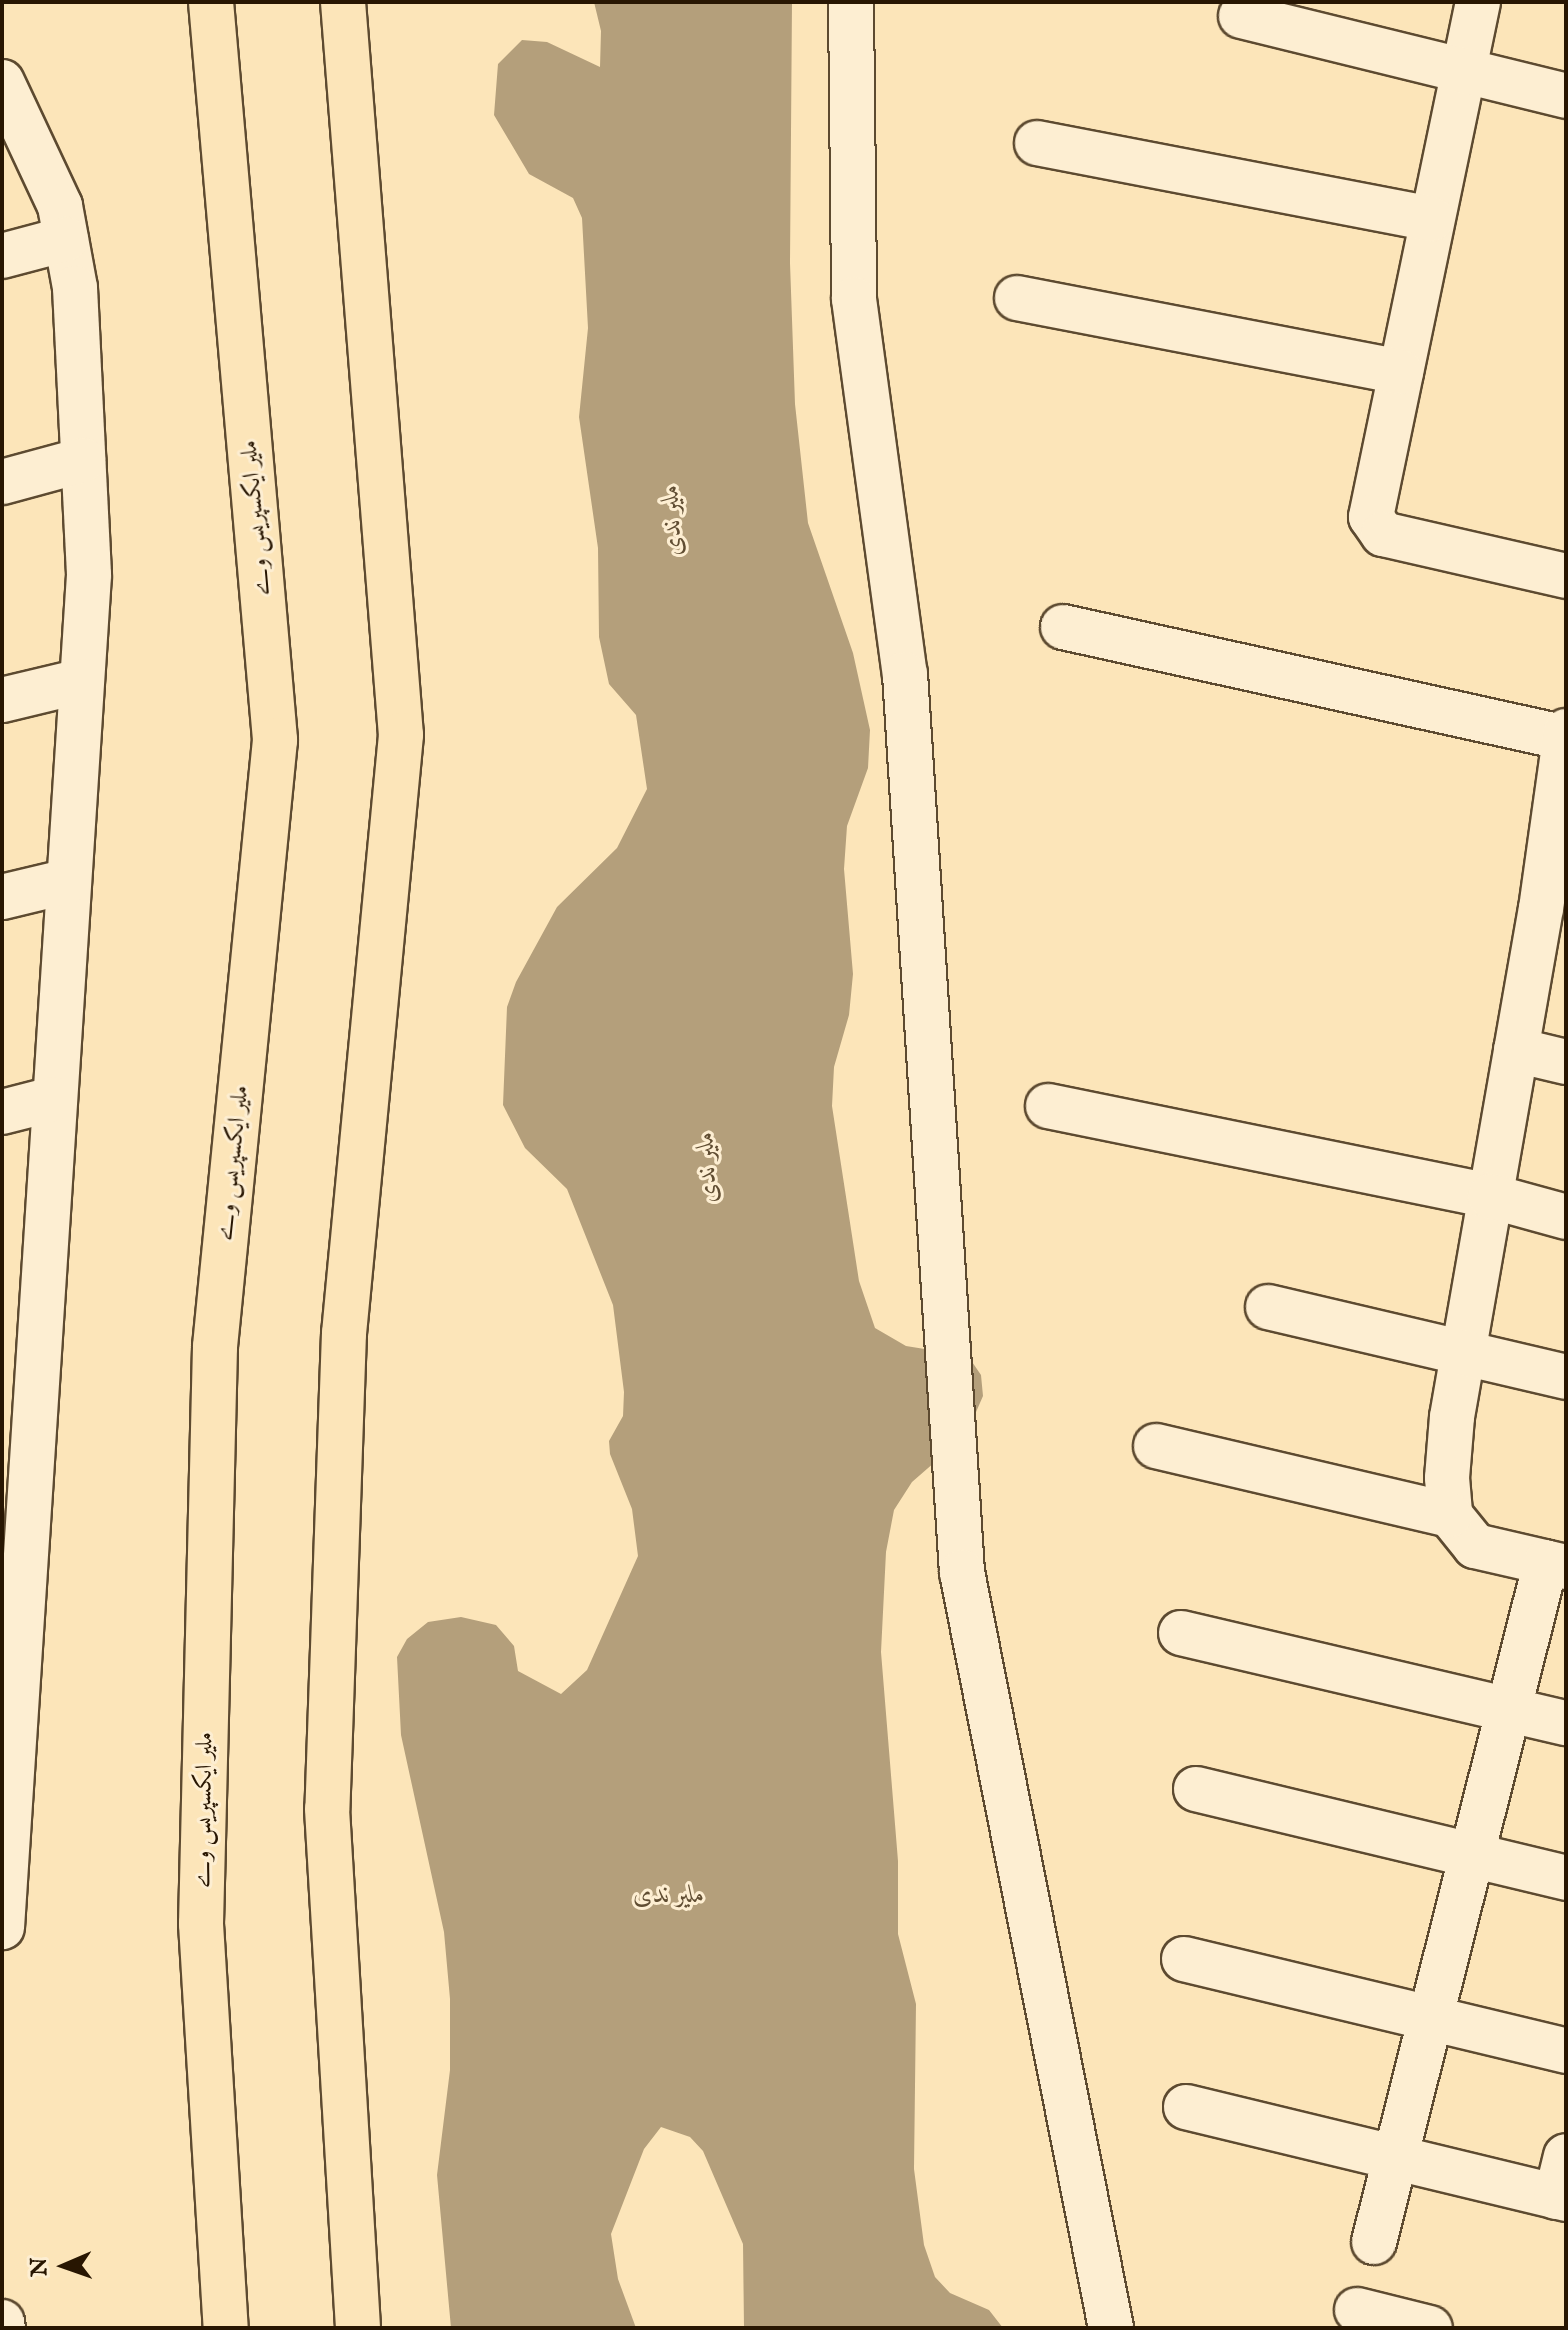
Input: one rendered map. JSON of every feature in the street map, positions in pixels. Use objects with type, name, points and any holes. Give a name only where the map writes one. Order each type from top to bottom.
[{"type":"highway","name":"ملیر ایکسپریس وے","points":[[211,2],[275,740],[215,1347],[201,1924],[226,2328]]},
{"type":"highway","points":[[343,2],[401,735],[344,1333],[327,1809],[358,2328]]},
{"type":"street","points":[[851,2],[854,299],[905,674],[962,1572],[1111,2328]]},
{"type":"street","points":[[1478,2],[1371,517],[1375,528],[1383,534],[1566,576]]},
{"type":"street","points":[[1241,16],[1464,68],[1566,96]]},
{"type":"street","points":[[2,82],[60,206],[75,288],[89,575],[53,1099],[21,1311],[2,1927]]},
{"type":"street","points":[[1037,143],[1432,219]]},
{"type":"street","points":[[2,256],[66,239]]},
{"type":"street","points":[[1017,298],[1401,372]]},
{"type":"street","points":[[2,482],[83,460]]},
{"type":"street","points":[[1063,627],[1566,736],[1553,911],[1516,1050],[1463,1351],[1452,1417],[1450,1515]]},
{"type":"street","points":[[2,700],[81,681]]},
{"type":"street","points":[[2,897],[68,881]]},
{"type":"street","points":[[1516,1050],[1566,1062]]},
{"type":"street","points":[[2,1112],[53,1099]]},
{"type":"street","points":[[1048,1106],[1490,1196],[1566,1217]]},
{"type":"street","points":[[1268,1307],[1566,1377]]},
{"type":"street","points":[[1156,1446],[1450,1515],[1475,1546],[1556,1564],[1509,1708],[1374,2242]]},
{"type":"street","points":[[1181,1633],[1566,1723]]},
{"type":"street","points":[[1196,1789],[1566,1878]]},
{"type":"street","points":[[1184,1959],[1566,2051]]},
{"type":"street","points":[[1186,2107],[1396,2156],[1563,2184]]},
{"type":"street","points":[[1357,2310],[1430,2328]]},
{"type":"street","points":[[2,2322],[3,2328]]},
{"type":"water","name":"ملیر ندی","points":[[594,2],[792,2],[790,263],[795,404],[808,523],[853,653],[870,730],[868,768],[847,826],[844,869],[853,974],[849,1015],[834,1067],[832,1106],[859,1281],[875,1328],[906,1346],[968,1356],[981,1375],[983,1396],[966,1435],[912,1482],[894,1510],[886,1552],[881,1652],[898,1861],[898,1934],[916,2004],[914,2169],[924,2245],[935,2277],[950,2293],[989,2310],[1003,2328],[744,2328],[743,2244],[703,2151],[690,2137],[661,2127],[644,2149],[611,2234],[618,2279],[636,2328],[451,2328],[437,2175],[450,2070],[450,1999],[444,1932],[401,1735],[397,1657],[407,1639],[428,1622],[461,1617],[496,1625],[514,1646],[518,1671],[561,1694],[587,1670],[638,1556],[632,1509],[610,1454],[609,1441],[623,1416],[624,1392],[613,1305],[567,1189],[525,1148],[503,1105],[507,1007],[516,982],[557,907],[617,848],[647,789],[636,715],[609,684],[599,637],[598,548],[579,417],[588,328],[582,218],[573,198],[529,174],[494,115],[498,64],[522,40],[547,42],[600,67],[601,31]]}]
